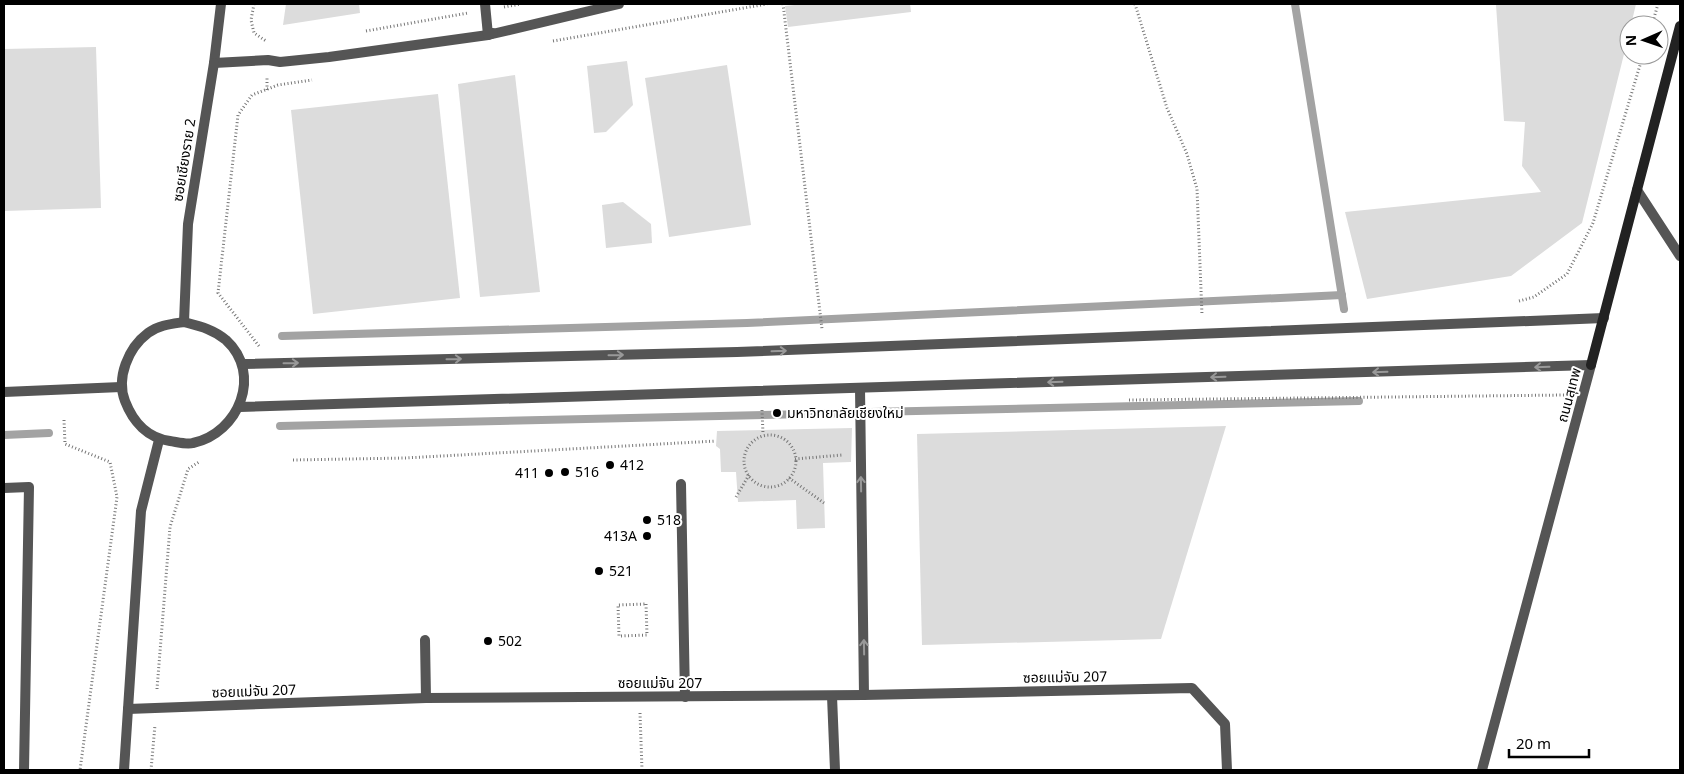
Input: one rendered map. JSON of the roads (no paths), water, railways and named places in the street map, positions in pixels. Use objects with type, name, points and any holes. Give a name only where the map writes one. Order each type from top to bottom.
[{"type":"main road","name":"ถนนสุเทพ","points":[[1591,365],[1680,26]]},
{"type":"street","name":"ซอยเชียงราย 2","points":[[184,322],[188,224],[214,63],[221,4]]},
{"type":"street","points":[[214,63],[268,60],[280,62],[310,59],[488,35],[619,4]]},
{"type":"street","points":[[485,7],[488,35]]},
{"type":"street","points":[[1637,190],[1680,256]]},
{"type":"street","points":[[242,364],[737,352],[1604,318]]},
{"type":"street","points":[[184,322],[206,327],[226,340],[242,364],[244,380],[240,407],[222,430],[192,444],[159,440],[144,430],[132,416],[121,387],[126,363],[135,346],[148,333],[165,325],[184,322]]},
{"type":"street","points":[[240,407],[1591,365]]},
{"type":"street","name":"ถนนสุเทพ","points":[[1482,770],[1591,365]]},
{"type":"street","points":[[4,392],[121,387]]},
{"type":"street","points":[[860,388],[864,695]]},
{"type":"street","points":[[124,770],[141,510],[159,440]]},
{"type":"street","points":[[681,484],[685,696]]},
{"type":"street","points":[[4,488],[29,487],[24,770]]},
{"type":"street","points":[[425,640],[426,698]]},
{"type":"street","name":"ซอยแม่จัน 207","points":[[128,709],[426,698],[832,696],[1192,688],[1225,724],[1227,770]]},
{"type":"street","points":[[832,696],[835,770]]},
{"type":"waterway","points":[[1295,4],[1344,309]]},
{"type":"waterway","points":[[282,336],[747,323],[1342,295]]},
{"type":"waterway","points":[[871,412],[1359,401]]},
{"type":"waterway","points":[[280,426],[854,413]]},
{"type":"waterway","points":[[4,435],[49,433]]},
{"type":"place","name":"มหาวิทยาลัยเชียงใหม่","points":[[777,413]]},
{"type":"place","name":"412","points":[[610,465]]},
{"type":"place","name":"516","points":[[565,472]]},
{"type":"place","name":"411","points":[[549,473]]},
{"type":"place","name":"518","points":[[647,520]]},
{"type":"place","name":"413A","points":[[647,536]]},
{"type":"place","name":"521","points":[[599,571]]},
{"type":"place","name":"502","points":[[488,641]]}]
